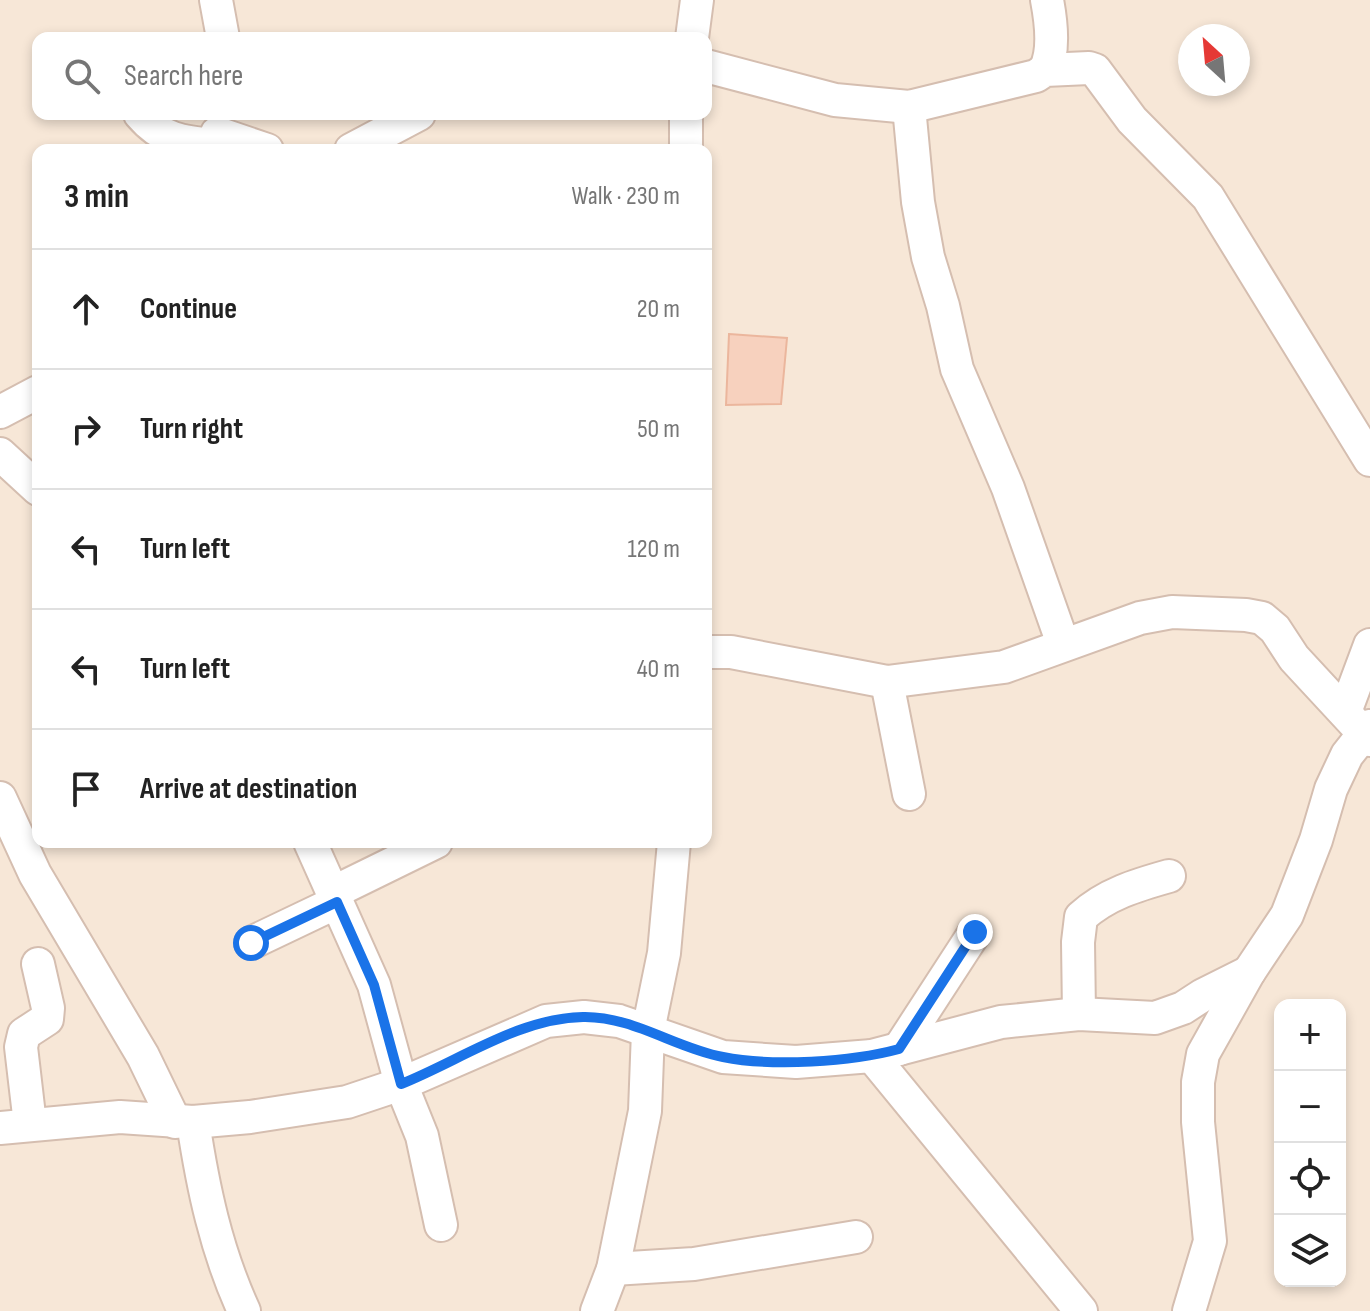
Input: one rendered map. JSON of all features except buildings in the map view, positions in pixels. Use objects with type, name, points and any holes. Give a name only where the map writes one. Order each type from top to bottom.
[{"type":"street","points":[[693,32],[697,0]]},
{"type":"street","points":[[712,68],[835,100],[909,107],[1036,76],[1045,70],[1051,49],[1047,0]]},
{"type":"street","points":[[218,1],[222,32]]},
{"type":"street","points":[[1045,70],[1095,70],[1132,120],[1208,197],[1370,460]]},
{"type":"street","points":[[909,107],[918,202],[928,257],[957,369],[1008,488],[1063,644]]},
{"type":"street","points":[[145,120],[164,136],[188,143],[216,136],[245,144]]},
{"type":"street","points":[[362,144],[408,120]]},
{"type":"street","points":[[686,120],[686,144]]},
{"type":"street","points":[[0,412],[32,395]]},
{"type":"street","points":[[0,454],[32,483]]},
{"type":"street","points":[[712,652],[731,652],[887,682],[1004,667],[1140,618],[1172,612],[1246,615],[1262,618],[1275,629],[1294,658],[1362,728]]},
{"type":"street","points":[[1189,1311],[1210,1241],[1198,1122],[1198,1082],[1203,1054],[1249,972],[1287,915],[1316,840],[1331,789],[1362,728],[1370,645]]},
{"type":"street","points":[[887,682],[909,794]]},
{"type":"street","points":[[4,815],[35,874],[184,1122],[226,1271],[244,1311]]},
{"type":"street","points":[[313,848],[374,985],[401,1084],[422,1136],[441,1225]]},
{"type":"street","points":[[251,943],[425,848]]},
{"type":"street","points":[[597,1311],[613,1269],[645,1111],[648,1031],[664,953],[673,848]]},
{"type":"street","points":[[1079,1014],[1078,927],[1081,917],[1093,906],[1127,888],[1169,876]]},
{"type":"street","points":[[885,1052],[975,932]]},
{"type":"street","points":[[38,964],[48,1008],[47,1019],[24,1034],[15,1126],[120,1117],[184,1122],[250,1117],[347,1102],[401,1084],[546,1021],[584,1017],[619,1021],[723,1057],[796,1062],[885,1052],[1001,1022],[1079,1014],[1155,1018],[1183,1008],[1249,972]]},
{"type":"street","points":[[885,1052],[1081,1311]]},
{"type":"street","points":[[613,1269],[709,1262],[856,1237]]},
{"type":"shaded area","points":[[0,0],[1370,0],[1370,1311],[0,1311]]},
{"type":"route","points":[[251,943],[337,902],[374,985],[401,1084],[546,1021],[584,1017],[619,1021],[723,1057],[796,1062],[872,1056],[899,1049],[975,932]]}]
